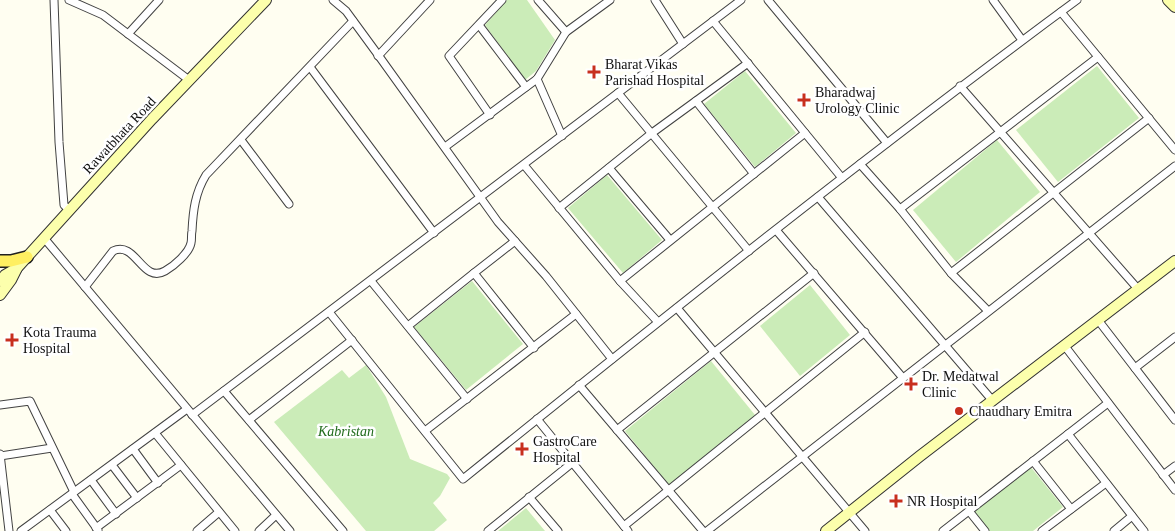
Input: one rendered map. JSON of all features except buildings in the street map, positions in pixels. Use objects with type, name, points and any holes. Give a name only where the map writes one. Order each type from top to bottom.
[{"type":"main road","points":[[0,261],[11,261],[27,257]]},
{"type":"street","points":[[54,0],[60,151],[64,205],[69,210]]},
{"type":"street","points":[[68,0],[103,15],[190,80]]},
{"type":"street","points":[[128,34],[159,0]]},
{"type":"street","name":"Rawatbhata Road","points":[[0,295],[17,268],[69,210],[266,0]]},
{"type":"street","points":[[333,0],[346,11],[481,198],[612,359]]},
{"type":"street","points":[[378,56],[430,0]]},
{"type":"street","points":[[490,114],[449,56],[502,0]]},
{"type":"street","points":[[538,0],[566,32]]},
{"type":"street","points":[[596,0],[601,7]]},
{"type":"street","points":[[445,147],[537,79],[566,32],[610,0]]},
{"type":"street","points":[[655,0],[684,44]]},
{"type":"street","points":[[21,531],[155,433],[224,391],[741,0]]},
{"type":"street","points":[[768,0],[887,143]]},
{"type":"street","points":[[993,0],[1022,40]]},
{"type":"street","points":[[330,312],[463,479],[658,322],[842,178],[960,86],[1077,0]]},
{"type":"street","points":[[1168,0],[1175,7]]},
{"type":"street","points":[[1060,12],[1175,150]]},
{"type":"street","points":[[85,286],[114,251],[118,249],[127,250],[151,273],[164,272],[171,267],[187,251],[191,244],[195,196],[206,175],[353,21]]},
{"type":"street","points":[[713,21],[842,178]]},
{"type":"street","points":[[479,25],[526,87]]},
{"type":"street","points":[[900,209],[1098,57]]},
{"type":"street","points":[[559,208],[652,134],[748,63]]},
{"type":"street","points":[[310,67],[434,233]]},
{"type":"street","points":[[537,79],[562,136]]},
{"type":"street","points":[[960,86],[1138,289]]},
{"type":"street","points":[[618,93],[750,251]]},
{"type":"street","points":[[696,101],[754,174]]},
{"type":"street","points":[[951,273],[1148,118]]},
{"type":"street","points":[[620,281],[805,133]]},
{"type":"street","points":[[241,140],[289,204]]},
{"type":"street","points":[[860,164],[900,209],[951,273],[988,311]]},
{"type":"street","points":[[524,165],[620,281],[658,322]]},
{"type":"street","points":[[707,531],[944,344],[1175,166]]},
{"type":"street","points":[[609,168],[670,240]]},
{"type":"street","points":[[818,197],[992,400]]},
{"type":"street","points":[[776,230],[903,378]]},
{"type":"street","points":[[44,238],[290,531]]},
{"type":"street","points":[[408,326],[515,241]]},
{"type":"street","points":[[826,531],[992,400],[1175,261]]},
{"type":"street","points":[[0,281],[5,275],[17,268]]},
{"type":"street","points":[[474,273],[534,348]]},
{"type":"street","points":[[617,430],[814,273]]},
{"type":"street","points":[[371,281],[467,399]]},
{"type":"street","points":[[677,308],[864,531]]},
{"type":"street","points":[[425,432],[576,314]]},
{"type":"street","points":[[1098,320],[1173,414]]},
{"type":"street","points":[[537,419],[626,529],[668,491],[865,332]]},
{"type":"street","points":[[1135,368],[1175,337]]},
{"type":"street","points":[[249,420],[352,340]]},
{"type":"street","points":[[1064,345],[1174,488]]},
{"type":"street","points":[[579,385],[703,531]]},
{"type":"street","points":[[224,391],[343,531]]},
{"type":"street","points":[[0,405],[30,401],[73,493],[97,530],[181,465]]},
{"type":"street","points":[[942,531],[1108,402]]},
{"type":"street","points":[[155,433],[235,531]]},
{"type":"street","points":[[1068,434],[1144,531]]},
{"type":"street","points":[[8,531],[0,455],[52,448]]},
{"type":"street","points":[[133,449],[158,483]]},
{"type":"street","points":[[1033,461],[1071,509]]},
{"type":"street","points":[[488,531],[572,462]]},
{"type":"street","points":[[112,464],[137,498]]},
{"type":"street","points":[[1164,475],[1175,466]]},
{"type":"street","points":[[91,480],[116,514]]},
{"type":"street","points":[[1042,531],[1106,483]]},
{"type":"street","points":[[529,497],[558,531]]},
{"type":"street","points":[[50,510],[66,531]]},
{"type":"street","points":[[969,511],[984,531]]},
{"type":"street","points":[[197,531],[219,512]]},
{"type":"street","points":[[259,531],[276,515]]},
{"type":"street","points":[[1114,531],[1132,516]]},
{"type":"street","points":[[35,521],[36,531]]},
{"type":"green space","points":[[507,0],[527,0],[555,40],[536,71],[525,80],[485,25]]},
{"type":"green space","points":[[1097,66],[1139,118],[1058,182],[1016,130]]},
{"type":"green space","points":[[745,71],[796,133],[755,167],[704,104]]},
{"type":"green space","points":[[997,140],[1040,192],[956,262],[913,210]]},
{"type":"green space","points":[[607,175],[662,240],[623,273],[568,208]]},
{"type":"green space","points":[[472,281],[523,344],[466,390],[414,327]]},
{"type":"green space","points":[[810,285],[850,335],[800,376],[760,326]]},
{"type":"green space","points":[[711,361],[755,415],[669,485],[625,431]]},
{"type":"green space","name":"Kabristan","points":[[366,365],[386,397],[410,459],[447,474],[450,478],[440,496],[433,503],[447,520],[434,531],[366,531],[274,422],[342,370],[349,378]]},
{"type":"green space","points":[[1030,466],[1063,507],[1033,531],[988,531],[973,512]]},
{"type":"green space","points":[[526,508],[545,531],[498,531]]},
{"type":"place","name":"Bharat Vikas Parishad Hospital","points":[[594,72]]},
{"type":"place","name":"Bharadwaj Urology Clinic","points":[[804,100]]},
{"type":"place","name":"Kota Trauma Hospital","points":[[12,340]]},
{"type":"place","name":"Dr. Medatwal Clinic","points":[[911,384]]},
{"type":"place","name":"Chaudhary Emitra","points":[[959,411]]},
{"type":"place","name":"GastroCare Hospital","points":[[522,449]]},
{"type":"place","name":"NR Hospital","points":[[896,501]]}]
